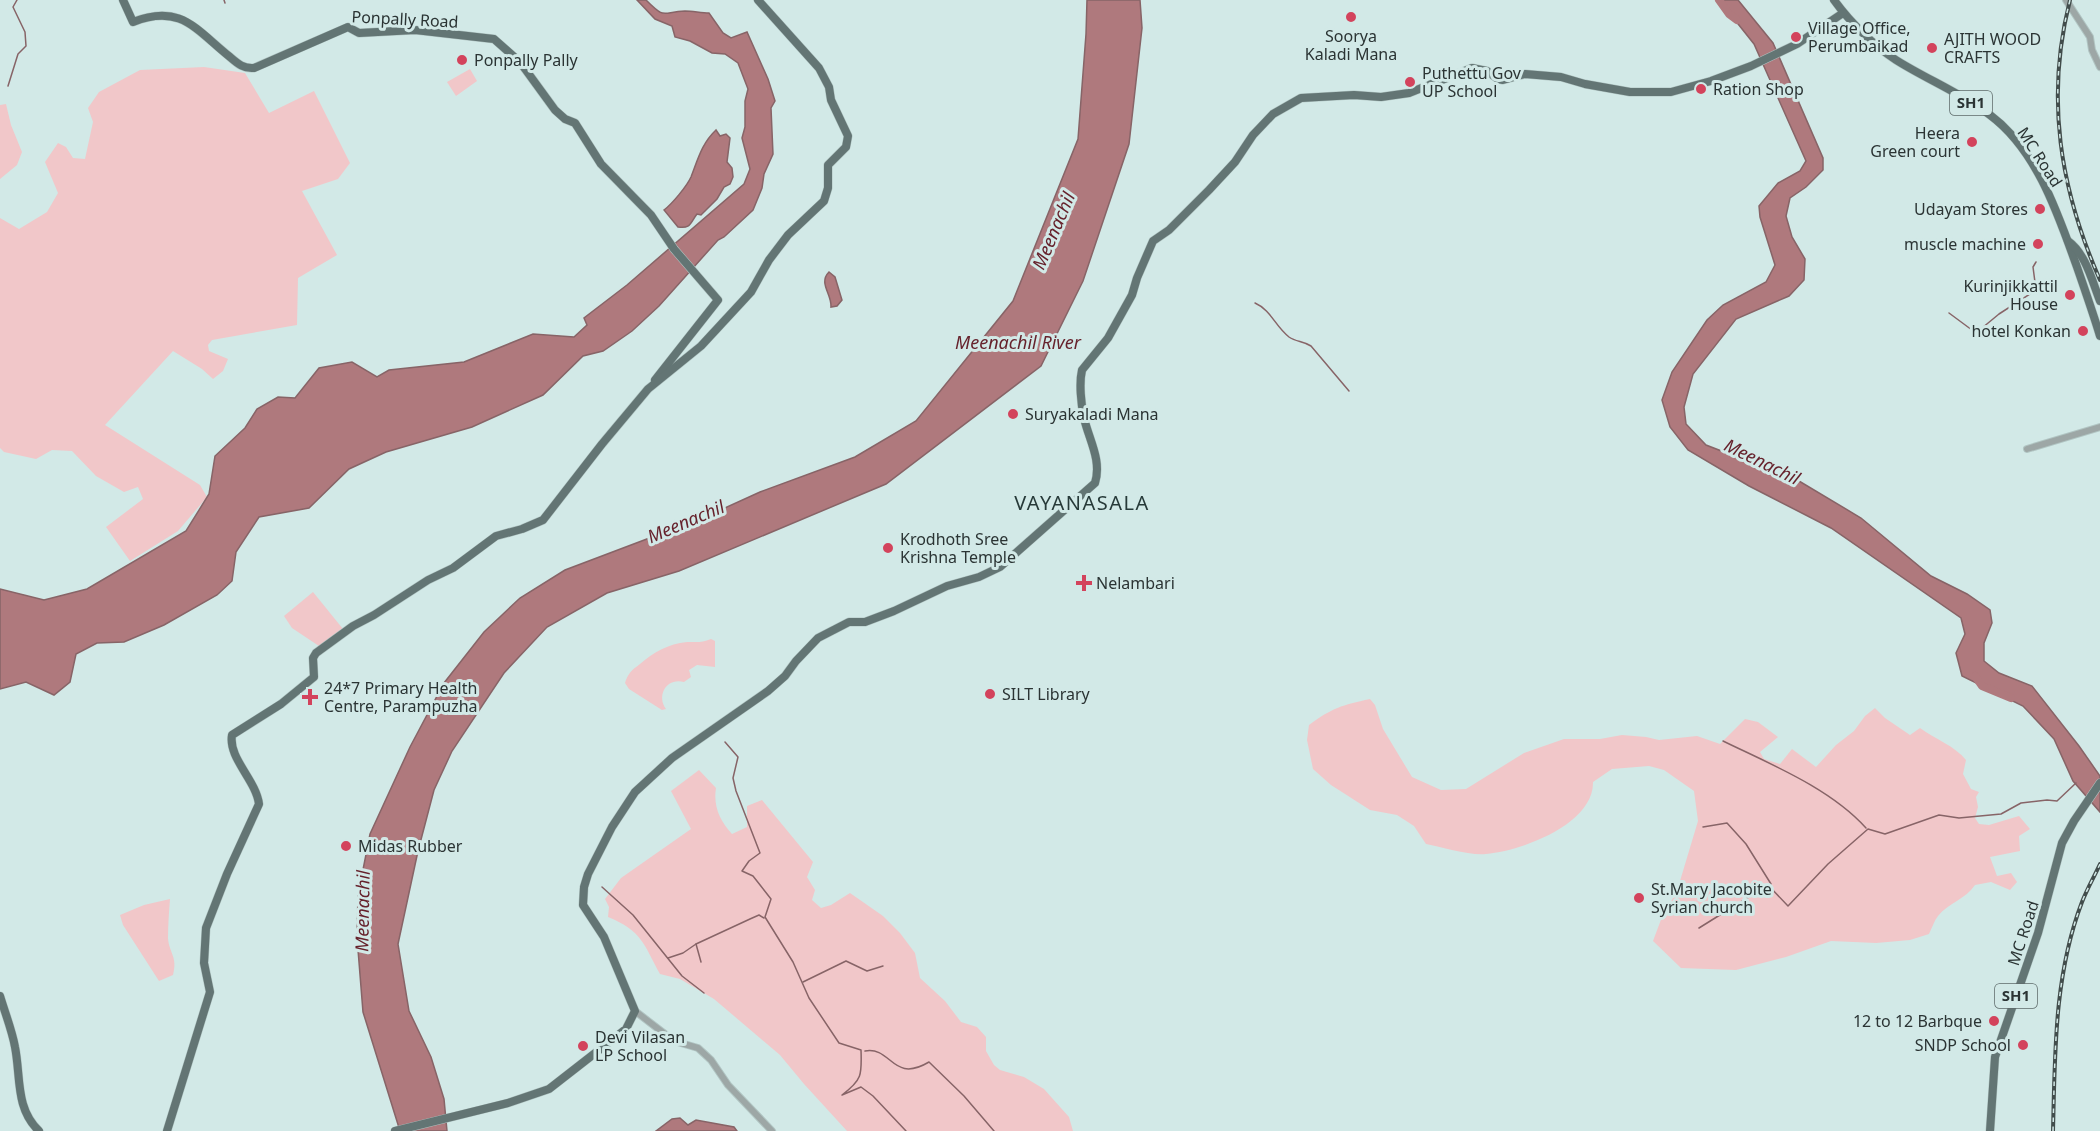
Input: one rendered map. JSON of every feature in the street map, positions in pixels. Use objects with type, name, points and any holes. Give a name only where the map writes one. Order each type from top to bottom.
[{"type":"main road","name":"Ponpally Road","points":[[123,0],[134,22],[148,16],[176,17],[192,26],[235,62],[247,68],[254,68],[348,27],[359,33],[416,30],[494,39],[520,62],[555,110],[575,123],[601,164],[651,216],[674,249],[718,300],[648,388]]},
{"type":"main road","points":[[167,1131],[210,992],[204,963],[206,928],[227,874],[259,804],[258,792],[233,751],[230,742],[231,735],[281,704],[315,676],[313,658],[353,626],[428,580],[453,568],[496,536],[543,520],[648,388],[701,346],[752,292],[769,260],[788,235],[824,201],[828,188],[828,165],[846,147],[848,136],[819,68],[758,0]]},
{"type":"main road","name":"MC Road","points":[[1834,0],[1847,18],[1893,58],[1983,110],[2008,131],[2027,157],[2048,193],[2068,241],[2100,336]]},
{"type":"main road","points":[[395,1131],[508,1103],[549,1089],[626,1029],[635,1011],[604,937],[583,904],[584,887],[588,874],[612,827],[635,792],[672,758],[768,691],[785,676],[818,638],[849,622],[866,622],[947,586],[1000,567],[1095,483],[1098,462],[1084,416],[1082,370],[1108,338],[1132,295],[1153,241],[1169,230],[1209,190],[1235,162],[1253,135],[1273,114],[1307,96],[1381,97],[1409,93],[1472,68],[1487,70],[1503,80],[1525,74],[1561,78],[1630,92],[1671,92],[1711,81],[1750,66],[1797,44],[1843,13]]},
{"type":"main road","points":[[2068,241],[2076,247],[2099,299]]},
{"type":"main road","name":"MC Road","points":[[1990,1131],[1995,1057],[2038,933],[2062,843],[2100,783]]},
{"type":"main road","points":[[0,996],[15,1047],[21,1100],[28,1119],[39,1131]]},
{"type":"street","points":[[2066,0],[2090,37],[2092,50],[2100,67]]},
{"type":"street","points":[[2077,269],[2086,266]]},
{"type":"street","points":[[2082,281],[2091,278]]},
{"type":"street","points":[[2027,448],[2100,427]]},
{"type":"street","points":[[635,1011],[674,1041],[698,1048],[711,1060],[728,1085],[772,1131]]},
{"type":"shaded area","points":[[204,67],[245,73],[269,113],[314,91],[350,163],[338,179],[302,191],[337,255],[298,278],[297,325],[212,340],[208,345],[209,351],[228,359],[223,371],[213,379],[202,369],[173,351],[105,425],[200,485],[207,497],[178,531],[130,561],[106,527],[143,499],[138,487],[124,492],[96,476],[72,451],[52,450],[36,459],[4,452],[0,448],[0,218],[19,229],[47,212],[58,193],[45,162],[58,143],[66,147],[73,158],[85,159],[93,122],[88,108],[99,92],[140,70]]},
{"type":"shaded area","points":[[470,69],[477,81],[456,96],[447,82]]},
{"type":"shaded area","points":[[6,104],[11,125],[22,152],[17,165],[0,179],[0,105]]},
{"type":"shaded area","points":[[313,592],[343,629],[319,646],[292,628],[284,616]]},
{"type":"shaded area","points":[[711,639],[715,641],[715,667],[697,665],[689,670],[691,677],[684,682],[678,681],[668,685],[662,698],[666,709],[662,710],[629,689],[625,683],[633,670],[662,649],[680,643],[702,642]]},
{"type":"shaded area","points":[[1370,699],[1375,705],[1383,729],[1412,777],[1441,790],[1466,789],[1524,753],[1564,739],[1600,739],[1622,735],[1659,740],[1697,736],[1720,744],[1745,719],[1758,722],[1778,737],[1760,752],[1764,759],[1780,764],[1792,749],[1816,767],[1875,708],[1885,718],[1910,735],[1920,728],[1951,747],[1966,760],[1963,774],[1971,789],[1979,792],[1976,797],[1978,807],[1975,818],[1979,824],[1989,825],[2019,816],[2030,829],[2019,836],[2020,851],[1990,857],[1997,876],[2011,873],[2017,882],[2010,890],[1991,882],[1975,885],[1967,894],[1942,912],[1935,920],[1929,934],[1910,940],[1876,943],[1831,941],[1786,957],[1736,970],[1681,968],[1653,941],[1662,917],[1677,891],[1698,821],[1694,791],[1664,770],[1649,766],[1612,769],[1593,782],[1590,797],[1582,811],[1553,833],[1536,841],[1501,852],[1486,854],[1465,853],[1426,844],[1414,826],[1397,815],[1370,810],[1331,785],[1313,769],[1307,740],[1309,725],[1338,708]]},
{"type":"shaded area","points":[[699,770],[716,788],[718,813],[732,834],[747,827],[747,806],[762,800],[813,862],[807,877],[815,890],[812,900],[821,908],[831,905],[850,893],[883,916],[915,953],[920,978],[945,1001],[961,1022],[977,1027],[986,1037],[986,1051],[994,1065],[1000,1070],[1024,1077],[1044,1089],[1069,1117],[1073,1131],[847,1131],[780,1055],[714,999],[680,979],[660,974],[635,933],[608,917],[609,907],[605,899],[621,878],[691,829],[671,791]]},
{"type":"shaded area","points":[[170,899],[168,938],[174,959],[174,969],[173,975],[159,981],[123,925],[120,915],[144,905]]},
{"type":"water","points":[[637,0],[646,0],[661,13],[685,11],[709,13],[723,33],[731,38],[747,32],[775,101],[771,108],[773,154],[753,210],[718,240],[659,306],[632,331],[603,351],[583,356],[543,395],[472,427],[386,452],[349,469],[309,508],[259,517],[236,552],[232,581],[217,595],[164,625],[124,642],[97,643],[76,654],[70,682],[54,695],[26,682],[0,689],[0,589],[44,600],[87,589],[186,531],[209,494],[215,456],[245,428],[257,409],[278,397],[295,398],[319,368],[352,362],[377,377],[389,370],[464,362],[533,334],[574,337],[587,325],[584,318],[627,285],[744,184],[750,169],[742,138],[748,89],[738,63],[725,54],[712,53],[690,41],[675,37],[672,26],[655,19]]},
{"type":"water","name":"Meenachil River","points":[[1087,0],[1140,0],[1142,28],[1129,144],[1083,281],[1041,366],[886,484],[679,571],[607,593],[547,627],[504,673],[452,751],[434,790],[398,944],[409,1011],[431,1057],[444,1099],[447,1131],[400,1131],[363,1012],[357,937],[358,895],[370,834],[410,747],[444,683],[484,632],[520,598],[565,570],[705,517],[760,492],[855,457],[916,421],[1013,301],[1078,139]]},
{"type":"water","points":[[1719,0],[1738,0],[1773,43],[1823,158],[1823,170],[1806,187],[1790,198],[1786,216],[1792,237],[1805,259],[1804,280],[1789,296],[1736,319],[1693,374],[1684,407],[1686,424],[1706,445],[1799,481],[1861,518],[1931,576],[1967,594],[1990,610],[1992,623],[1984,643],[1984,661],[1999,673],[2032,686],[2079,746],[2100,776],[2100,812],[2073,781],[2054,739],[2023,706],[1962,676],[1956,653],[1965,634],[1961,618],[1831,528],[1749,486],[1688,450],[1670,427],[1662,400],[1672,372],[1707,320],[1723,305],[1766,282],[1775,265],[1760,217],[1759,206],[1778,183],[1800,171],[1806,161],[1754,44]]},
{"type":"water","points":[[716,130],[720,136],[726,134],[730,138],[727,162],[732,168],[733,177],[730,184],[724,187],[717,199],[701,215],[697,214],[688,226],[678,227],[664,210],[686,185],[704,146]]},
{"type":"water","points":[[829,272],[835,277],[842,300],[837,306],[831,307],[825,284]]},
{"type":"water","points":[[680,1118],[688,1125],[696,1120],[734,1127],[737,1131],[656,1131],[672,1119]]},
{"type":"waterway","points":[[8,86],[18,54],[26,46],[25,32],[13,7],[17,0]]},
{"type":"waterway","name":"Meenachil","points":[[1719,0],[1729,14],[1737,20]]},
{"type":"waterway","points":[[1949,313],[1976,333],[1999,314],[2036,290],[2033,267],[2036,262]]},
{"type":"waterway","points":[[1255,303],[1265,310],[1289,337],[1311,346],[1349,391]]},
{"type":"waterway","name":"Meenachil","points":[[1975,676],[1982,686],[2011,698]]},
{"type":"waterway","points":[[1723,741],[1799,778],[1835,801],[1866,828]]},
{"type":"waterway","points":[[725,742],[738,757],[733,778],[760,853],[749,861],[742,871],[753,876],[771,899],[765,917],[793,962],[809,998],[839,1043],[861,1050],[861,1065],[857,1081],[842,1095],[861,1087],[873,1096],[906,1131]]},
{"type":"waterway","points":[[1699,928],[1768,885],[1788,906],[1828,864],[1868,829],[1885,834],[1939,815],[1959,818],[2001,814],[2021,803],[2057,801],[2076,783]]},
{"type":"waterway","points":[[1703,827],[1727,823],[1746,844],[1771,884]]},
{"type":"waterway","points":[[602,887],[633,915],[682,976],[704,993]]},
{"type":"waterway","points":[[701,962],[696,944],[759,915],[764,918]]},
{"type":"waterway","points":[[668,958],[683,953],[696,944]]},
{"type":"waterway","points":[[803,982],[846,961],[867,971],[883,966]]},
{"type":"waterway","points":[[865,1051],[874,1051],[907,1069],[917,1068],[929,1062],[964,1096],[994,1131]]},
{"type":"railway","points":[[2070,0],[2062,36],[2059,72],[2058,108],[2061,143],[2066,177],[2075,212],[2100,280]]},
{"type":"railway","points":[[2053,1131],[2054,1073],[2061,986],[2073,930],[2082,902],[2100,864]]},
{"type":"place","name":"Soorya Kaladi Mana","points":[[1351,17]]},
{"type":"place","name":"Village Office, Perumbaikad","points":[[1796,37]]},
{"type":"place","name":"AJITH WOOD CRAFTS","points":[[1932,48]]},
{"type":"place","name":"Ponpally Pally","points":[[462,60]]},
{"type":"place","name":"Puthettu Gov UP School","points":[[1410,82]]},
{"type":"place","name":"Ration Shop","points":[[1701,89]]},
{"type":"place","name":"Heera Green court","points":[[1972,142]]},
{"type":"place","name":"Udayam Stores","points":[[2040,209]]},
{"type":"place","name":"muscle machine","points":[[2038,244]]},
{"type":"place","name":"Kurinjikkattil House","points":[[2070,295]]},
{"type":"place","name":"hotel Konkan","points":[[2083,331]]},
{"type":"place","name":"Suryakaladi Mana","points":[[1013,414]]},
{"type":"place","name":"Krodhoth Sree Krishna Temple","points":[[888,548]]},
{"type":"place","name":"Nelambari","points":[[1084,583]]},
{"type":"place","name":"SILT Library","points":[[990,694]]},
{"type":"place","name":"24*7 Primary Health Centre, Parampuzha","points":[[310,697]]},
{"type":"place","name":"Midas Rubber","points":[[346,846]]},
{"type":"place","name":"St.Mary Jacobite Syrian church","points":[[1639,898]]},
{"type":"place","name":"12 to 12 Barbque","points":[[1994,1021]]},
{"type":"place","name":"SNDP School","points":[[2023,1045]]},
{"type":"place","name":"Devi Vilasan LP School","points":[[583,1046]]},
{"type":"district","name":"VAYANASALA","points":[[1082,503]]}]
